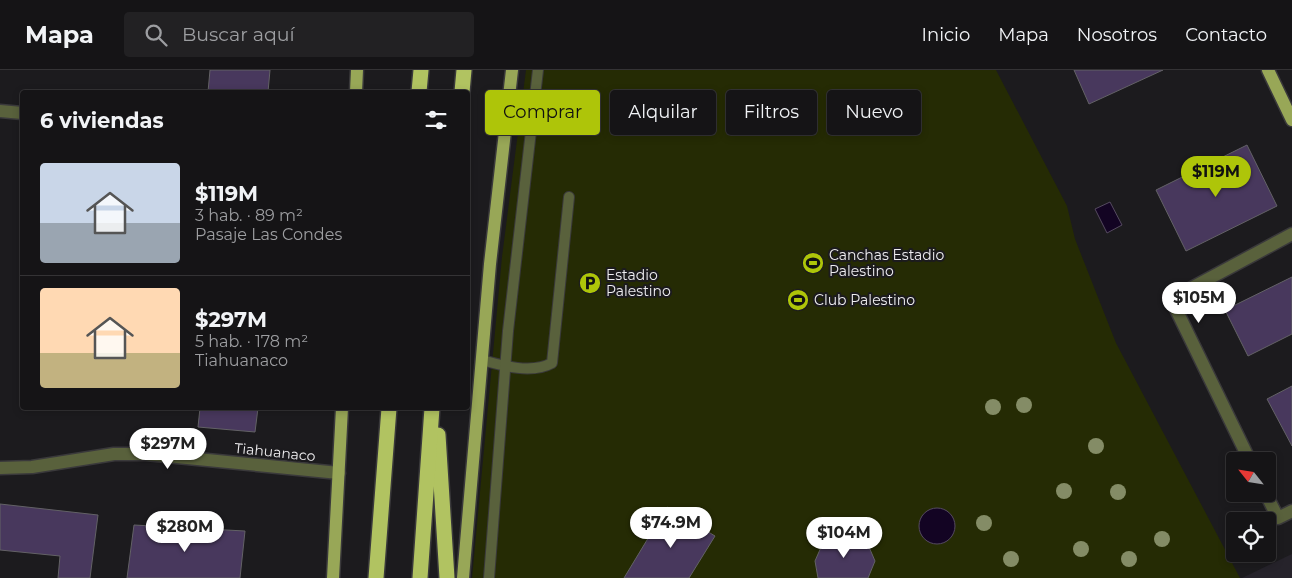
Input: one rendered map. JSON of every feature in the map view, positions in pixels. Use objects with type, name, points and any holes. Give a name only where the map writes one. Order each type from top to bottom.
[{"type":"highway","points":[[419,90],[421,70]]},
{"type":"highway","points":[[462,90],[464,70]]},
{"type":"highway","points":[[376,578],[390,410]]},
{"type":"highway","points":[[420,578],[432,410]]},
{"type":"highway","points":[[436,410],[448,578]]},
{"type":"main road","points":[[356,90],[357,70]]},
{"type":"main road","points":[[463,578],[492,245],[512,70]]},
{"type":"main road","points":[[1268,70],[1292,120]]},
{"type":"main road","points":[[333,578],[342,410]]},
{"type":"street","points":[[0,111],[20,113]]},
{"type":"street","points":[[1246,452],[1171,299],[1292,234]]},
{"type":"street","name":"Tiahuanaco","points":[[0,468],[32,467],[114,454],[146,454],[339,473]]},
{"type":"street","points":[[1270,502],[1278,518],[1292,511]]},
{"type":"lane","points":[[489,578],[506,367],[538,70]]},
{"type":"lane","points":[[482,360],[506,367],[543,368],[552,363],[569,197]]},
{"type":"shaded area","points":[[1110,202],[1122,225],[1107,233],[1095,209]]},
{"type":"shaded area","points":[[937,508],[944,509],[950,513],[954,519],[954,533],[950,539],[944,543],[937,544],[930,543],[924,539],[920,533],[919,526],[920,519],[924,513],[930,509]]},
{"type":"shaded area","points":[[1292,554],[1292,578],[1242,578],[1276,562]]},
{"type":"green space","name":"Club Palestino","points":[[526,70],[996,70],[1067,206],[1075,239],[1116,343],[1226,551],[1226,562],[1232,562],[1240,578],[472,578],[502,257],[518,135],[600,135],[600,90],[523,90]]},
{"type":"building","points":[[210,70],[270,70],[268,90],[208,90]]},
{"type":"building","points":[[1074,70],[1163,70],[1089,104]]},
{"type":"building","points":[[1247,145],[1277,206],[1186,251],[1156,190]]},
{"type":"building","points":[[1292,277],[1292,334],[1248,356],[1225,310]]},
{"type":"building","points":[[1292,386],[1292,446],[1267,399]]},
{"type":"building","points":[[200,410],[258,410],[255,432],[198,427]]},
{"type":"building","points":[[0,504],[98,515],[90,578],[58,578],[60,556],[0,550]]},
{"type":"building","points":[[667,507],[715,536],[689,578],[624,578]]},
{"type":"building","points":[[134,525],[245,531],[240,578],[127,578]]},
{"type":"building","points":[[837,536],[852,537],[869,547],[875,561],[868,578],[818,578],[815,561],[822,545]]},
{"type":"place","name":"Canchas Estadio Palestino","points":[[813,263]]},
{"type":"place","name":"Estadio Palestino","points":[[590,283]]},
{"type":"place","name":"Club Palestino","points":[[798,300]]}]
